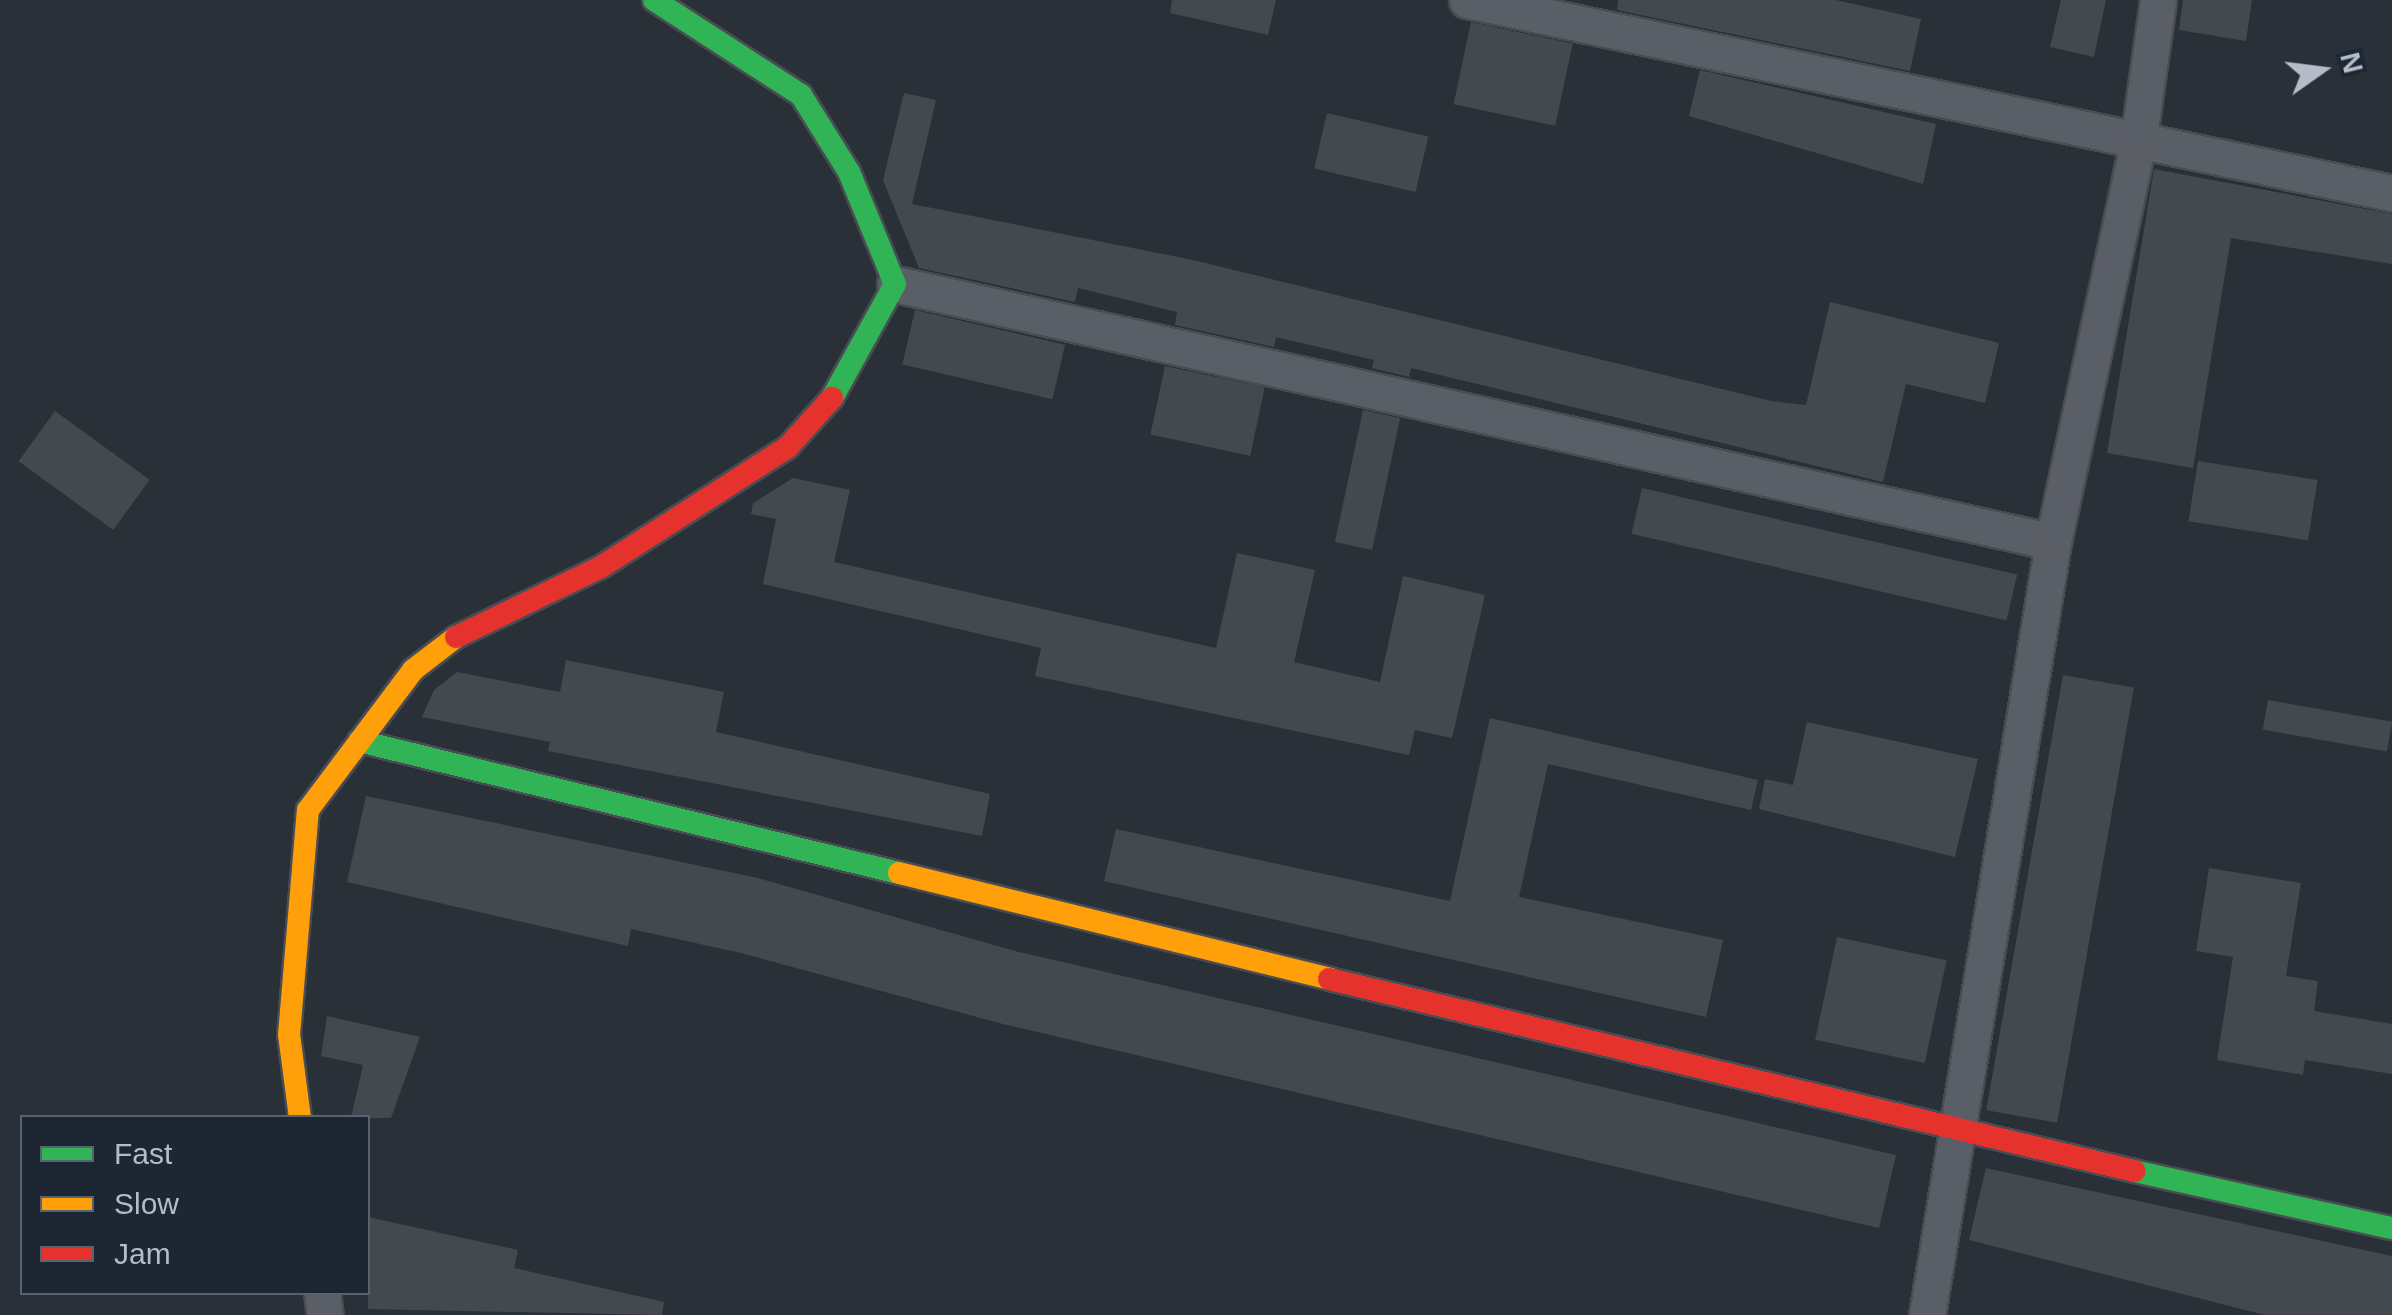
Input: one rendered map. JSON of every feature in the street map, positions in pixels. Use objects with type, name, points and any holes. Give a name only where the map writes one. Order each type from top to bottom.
[{"type":"street","points":[[300,1115],[289,1035],[308,810],[413,670],[457,636],[600,566],[788,447],[853,374],[895,284],[849,172],[801,95],[654,0]]},
{"type":"street","points":[[1468,0],[2392,193]]},
{"type":"street","points":[[1927,1315],[1960,1132],[2053,542],[2138,143],[2158,0]]},
{"type":"street","points":[[895,284],[2053,542]]},
{"type":"street","points":[[359,740],[1960,1132],[2392,1228]]},
{"type":"building","points":[[1172,0],[1276,0],[1268,35],[1170,13]]},
{"type":"building","points":[[1618,0],[1836,0],[1921,19],[1910,71],[1617,10]]},
{"type":"building","points":[[2061,0],[2106,0],[2094,57],[2050,47]]},
{"type":"building","points":[[2183,0],[2252,0],[2246,41],[2179,30]]},
{"type":"building","points":[[1471,22],[1573,44],[1555,126],[1454,104]]},
{"type":"building","points":[[1700,70],[1936,124],[1923,184],[1689,116]]},
{"type":"building","points":[[904,93],[936,100],[912,204],[1193,260],[1771,401],[1806,405],[1830,302],[1999,343],[1985,403],[1906,384],[1883,482],[1411,368],[1409,377],[1372,368],[1374,360],[1276,337],[1274,347],[1175,325],[1177,312],[1078,288],[1075,302],[919,268],[883,180]]},
{"type":"building","points":[[1327,113],[1428,136],[1416,192],[1314,169]]},
{"type":"building","points":[[2154,169],[2392,214],[2392,264],[2231,238],[2193,468],[2107,453]]},
{"type":"building","points":[[915,310],[1065,345],[1052,399],[902,365]]},
{"type":"building","points":[[1165,366],[1265,387],[1250,456],[1150,434]]},
{"type":"building","points":[[1363,410],[1400,418],[1372,550],[1335,542]]},
{"type":"building","points":[[55,411],[150,480],[113,530],[19,461]]},
{"type":"building","points":[[2198,461],[2318,480],[2308,540],[2188,521]]},
{"type":"building","points":[[793,478],[850,490],[834,562],[1216,648],[1237,553],[1315,570],[1294,662],[1380,682],[1403,576],[1485,595],[1452,738],[1415,730],[1409,755],[1035,676],[1041,648],[763,584],[776,519],[751,514],[753,503]]},
{"type":"building","points":[[1642,488],[2017,575],[2007,620],[1631,534]]},
{"type":"building","points":[[566,660],[724,692],[716,732],[990,794],[982,836],[548,751],[550,742],[422,717],[434,690],[457,672],[560,692]]},
{"type":"building","points":[[2063,675],[2134,688],[2057,1123],[1986,1110]]},
{"type":"building","points":[[2268,700],[2392,722],[2387,751],[2263,730]]},
{"type":"building","points":[[1490,718],[1758,780],[1751,810],[1548,764],[1519,897],[1723,940],[1706,1017],[1104,881],[1116,829],[1450,901]]},
{"type":"building","points":[[1807,722],[1978,759],[1955,857],[1759,809],[1765,779],[1793,785]]},
{"type":"building","points":[[366,796],[758,878],[1015,951],[1896,1155],[1879,1228],[1003,1024],[741,953],[631,929],[628,946],[347,882]]},
{"type":"building","points":[[2209,868],[2301,883],[2286,976],[2318,981],[2314,1011],[2392,1024],[2392,1074],[2305,1060],[2303,1075],[2217,1060],[2233,957],[2196,951]]},
{"type":"building","points":[[1837,937],[1947,960],[1925,1063],[1815,1040]]},
{"type":"building","points":[[327,1016],[420,1037],[391,1118],[352,1115],[363,1065],[321,1056]]},
{"type":"building","points":[[1986,1168],[2392,1256],[2392,1315],[2265,1315],[1969,1240]]},
{"type":"building","points":[[370,1217],[518,1250],[514,1268],[664,1302],[662,1315],[368,1309]]},
{"type":"traffic: fast","points":[[654,0],[801,95],[849,172],[895,284],[832,398]]},
{"type":"traffic: fast","points":[[359,741],[899,873]]},
{"type":"traffic: fast","points":[[2134,1171],[2392,1228]]},
{"type":"traffic: slow","points":[[300,1115],[289,1035],[308,810],[413,670],[456,637]]},
{"type":"traffic: slow","points":[[899,873],[1329,979]]},
{"type":"traffic: jam","points":[[456,637],[601,567],[788,447],[832,398]]},
{"type":"traffic: jam","points":[[1329,979],[2134,1171]]}]
